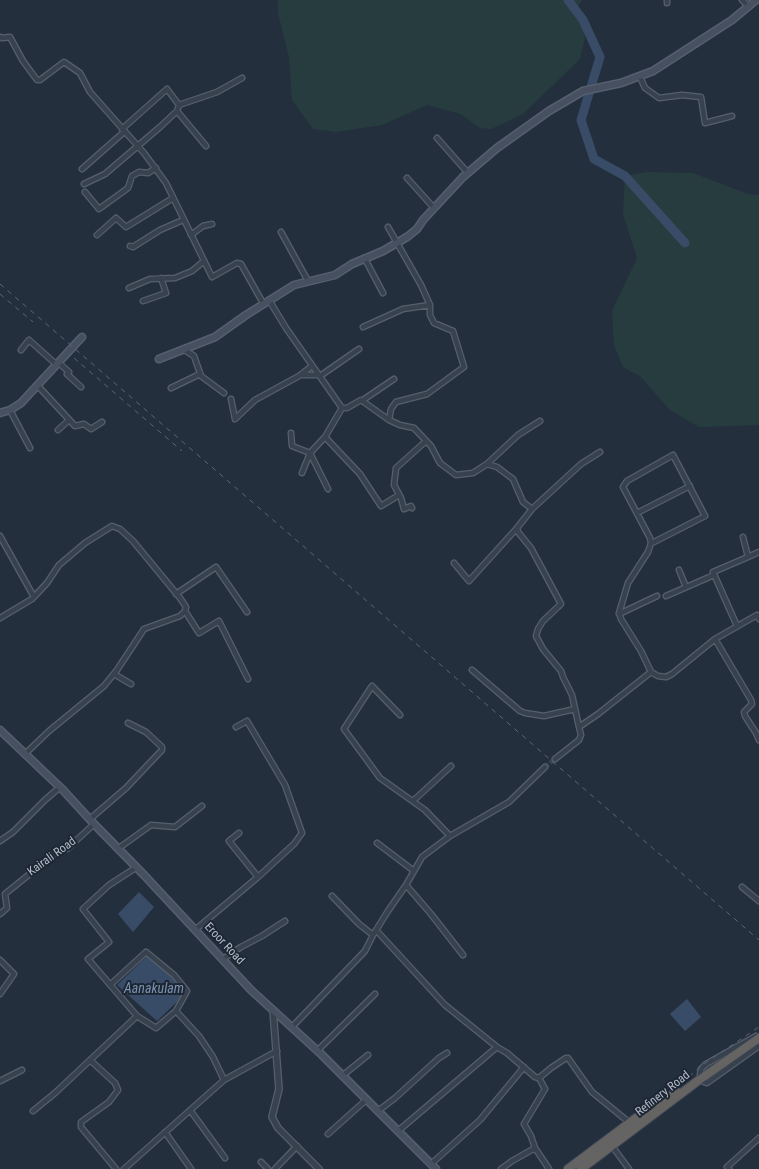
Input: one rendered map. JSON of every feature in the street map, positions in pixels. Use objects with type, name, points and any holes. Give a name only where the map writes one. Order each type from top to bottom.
[{"type":"highway","name":"Refinery Road","points":[[581,1169],[759,1036]]},
{"type":"highway","points":[[568,1169],[664,1099],[698,1081]]},
{"type":"main road","points":[[159,358],[193,347],[215,337],[294,284],[335,275],[352,264],[396,244],[417,229],[434,208],[468,173],[512,136],[583,91],[621,83],[653,71],[732,20],[756,0]]},
{"type":"main road","points":[[0,413],[10,410],[21,403],[82,337]]},
{"type":"main road","name":"Eroor Road","points":[[0,730],[60,787],[119,848],[251,990],[317,1051],[433,1167]]},
{"type":"street","points":[[742,0],[749,7]]},
{"type":"street","points":[[0,36],[2,38],[10,37],[24,61],[39,80],[64,62],[80,73],[90,92],[156,168],[166,183],[212,278],[238,263],[241,264],[342,408]]},
{"type":"street","points":[[640,77],[645,88],[659,98],[682,95],[701,98],[705,123],[732,116]]},
{"type":"street","points":[[179,105],[217,92],[242,78]]},
{"type":"street","points":[[82,169],[167,89],[179,105]]},
{"type":"street","points":[[84,184],[105,174],[160,128],[177,111],[179,105]]},
{"type":"street","points":[[177,111],[206,146]]},
{"type":"street","points":[[437,138],[468,173]]},
{"type":"street","points":[[86,192],[99,209],[128,188],[132,176],[139,172],[148,173],[156,168]]},
{"type":"street","points":[[407,178],[434,208]]},
{"type":"street","points":[[96,235],[116,218],[126,227],[173,198]]},
{"type":"street","points":[[130,246],[133,247],[160,230],[183,220]]},
{"type":"street","points":[[191,235],[203,226],[212,224]]},
{"type":"street","points":[[388,227],[421,285],[430,305],[430,315],[434,323],[453,331],[464,367],[427,394],[396,402],[390,409],[389,420]]},
{"type":"street","points":[[281,232],[308,281]]},
{"type":"street","points":[[365,259],[383,293]]},
{"type":"street","points":[[129,288],[150,279],[175,278],[192,271],[204,261]]},
{"type":"street","points":[[143,301],[166,293],[161,278]]},
{"type":"street","points":[[363,327],[403,309],[430,305]]},
{"type":"street","points":[[21,350],[29,340],[69,372],[67,374],[81,387]]},
{"type":"street","points":[[183,349],[194,356],[201,376],[224,393]]},
{"type":"street","points":[[300,375],[319,375],[360,349]]},
{"type":"street","points":[[231,400],[235,419],[255,400],[300,375],[312,366]]},
{"type":"street","points":[[172,388],[200,374]]},
{"type":"street","points":[[342,408],[348,408],[359,400],[363,400],[394,379]]},
{"type":"street","points":[[38,386],[75,426],[84,424],[90,429],[102,422]]},
{"type":"street","points":[[363,400],[389,420],[414,428],[431,446],[440,463],[456,475],[473,473],[487,464],[518,435],[540,421]]},
{"type":"street","points":[[302,474],[310,453],[325,437],[342,408]]},
{"type":"street","points":[[10,410],[30,448]]},
{"type":"street","points":[[58,430],[69,420]]},
{"type":"street","points":[[291,433],[292,446],[310,453],[328,489]]},
{"type":"street","points":[[325,437],[360,474],[381,506],[399,495]]},
{"type":"street","points":[[412,508],[411,506],[404,509],[394,485],[396,468],[426,441]]},
{"type":"street","points":[[454,563],[469,581],[532,510],[581,464],[600,452]]},
{"type":"street","points":[[651,543],[705,516],[673,455],[623,487],[651,543],[648,552],[628,583],[619,614],[641,650],[651,672],[658,676],[666,677],[672,674],[715,639],[736,626],[758,616]]},
{"type":"street","points":[[487,464],[497,466],[513,479],[523,502],[532,510]]},
{"type":"street","points":[[637,513],[690,486]]},
{"type":"street","points":[[0,618],[34,596],[47,583],[59,565],[85,543],[112,526],[120,528],[128,535],[183,602],[186,607],[185,611],[199,634],[219,621],[248,679]]},
{"type":"street","points":[[517,528],[531,548],[562,604],[543,621],[536,636],[543,649],[561,671],[572,695],[581,735],[579,740],[555,759]]},
{"type":"street","points":[[0,536],[34,596]]},
{"type":"street","points":[[743,537],[748,557]]},
{"type":"street","points":[[736,626],[713,572],[759,552]]},
{"type":"street","points":[[176,594],[216,567],[247,612]]},
{"type":"street","points":[[678,570],[686,587]]},
{"type":"street","points":[[666,596],[714,575]]},
{"type":"street","points":[[619,614],[657,596]]},
{"type":"street","points":[[25,754],[49,731],[104,686],[144,629],[180,616],[185,611]]},
{"type":"street","points":[[715,639],[751,700],[751,706],[744,712],[759,740]]},
{"type":"street","points":[[472,670],[520,712],[544,716],[575,709]]},
{"type":"street","points":[[579,727],[651,672]]},
{"type":"street","points":[[114,674],[131,684]]},
{"type":"street","points":[[400,715],[372,686],[344,730],[380,778],[425,810],[450,836]]},
{"type":"street","points":[[195,930],[258,878],[294,844],[302,833],[285,784],[247,720],[236,727]]},
{"type":"street","points":[[92,822],[162,750],[162,747],[146,732],[128,723]]},
{"type":"street","points":[[413,801],[451,766]]},
{"type":"street","points":[[292,1027],[365,951],[388,910],[406,886],[422,857],[450,836],[509,802],[545,767]]},
{"type":"street","points":[[0,840],[13,832],[60,787]]},
{"type":"street","points":[[119,848],[151,824],[175,827],[202,806]]},
{"type":"street","name":"Kairali Road","points":[[0,914],[6,908],[4,894],[58,851],[67,848],[92,822]]},
{"type":"street","points":[[239,833],[230,841],[258,878]]},
{"type":"street","points":[[377,843],[414,871]]},
{"type":"street","points":[[110,985],[146,952],[174,975],[187,991],[176,1011],[156,1028],[137,1016],[110,985],[88,959],[109,942],[83,909],[109,886],[137,867]]},
{"type":"street","points":[[406,886],[463,955]]},
{"type":"street","points":[[742,888],[759,900]]},
{"type":"street","points":[[332,896],[373,935]]},
{"type":"street","points":[[223,959],[285,921]]},
{"type":"street","points":[[376,930],[445,1005],[496,1047],[503,1050],[535,1077],[539,1078],[544,1090],[524,1124],[532,1136],[535,1148],[549,1169]]},
{"type":"street","points":[[0,960],[14,974],[0,994]]},
{"type":"street","points":[[317,1051],[375,994]]},
{"type":"street","points":[[273,1010],[279,1089],[272,1117],[278,1128],[319,1169]]},
{"type":"street","points":[[176,1011],[199,1036],[213,1057],[224,1080]]},
{"type":"street","points":[[33,1111],[55,1093],[137,1016]]},
{"type":"street","points":[[698,1081],[707,1083],[759,1046]]},
{"type":"street","points":[[398,1131],[496,1047]]},
{"type":"street","points":[[124,1169],[224,1080],[277,1051]]},
{"type":"street","points":[[378,1111],[447,1052]]},
{"type":"street","points":[[342,1076],[368,1055]]},
{"type":"street","points":[[539,1078],[568,1058],[592,1092],[631,1124]]},
{"type":"street","points":[[90,1060],[115,1083],[118,1090],[109,1102],[81,1122],[81,1127],[116,1169]]},
{"type":"street","points":[[433,1167],[480,1120],[524,1067]]},
{"type":"street","points":[[0,1082],[22,1070]]},
{"type":"street","points":[[328,1134],[366,1100]]},
{"type":"street","points":[[190,1110],[225,1158]]},
{"type":"street","points":[[165,1132],[191,1169]]},
{"type":"street","points":[[729,1169],[727,1168],[759,1138]]},
{"type":"street","points":[[274,1169],[297,1146]]},
{"type":"street","points":[[612,1146],[629,1169]]},
{"type":"street","points":[[501,1169],[535,1148]]},
{"type":"street","points":[[261,1162],[268,1169]]},
{"type":"green space","points":[[278,0],[582,0],[578,6],[585,38],[580,59],[523,114],[491,129],[480,128],[461,114],[427,105],[382,125],[336,132],[313,129],[292,100],[289,57],[278,13]]},
{"type":"green space","points":[[646,172],[693,173],[748,194],[759,195],[759,425],[699,427],[670,410],[641,377],[623,367],[614,345],[612,311],[637,258],[623,214],[625,176]]},
{"type":"water","points":[[139,892],[154,907],[133,932],[118,914]]},
{"type":"water","name":"Aanakulam","points":[[148,955],[177,980],[184,995],[157,1021],[117,985]]},
{"type":"water","points":[[687,999],[701,1017],[685,1031],[670,1014]]},
{"type":"waterway","points":[[568,0],[583,20],[600,57],[581,120],[594,159],[625,176],[685,243]]},
{"type":"tunnel","points":[[545,767],[555,759]]},
{"type":"railway","points":[[0,284],[759,940]]},
{"type":"railway","points":[[0,294],[33,322]]},
{"type":"railway","points":[[74,358],[182,451]]},
{"type":"railway","points":[[571,1169],[636,1123],[705,1063],[759,1027]]}]
